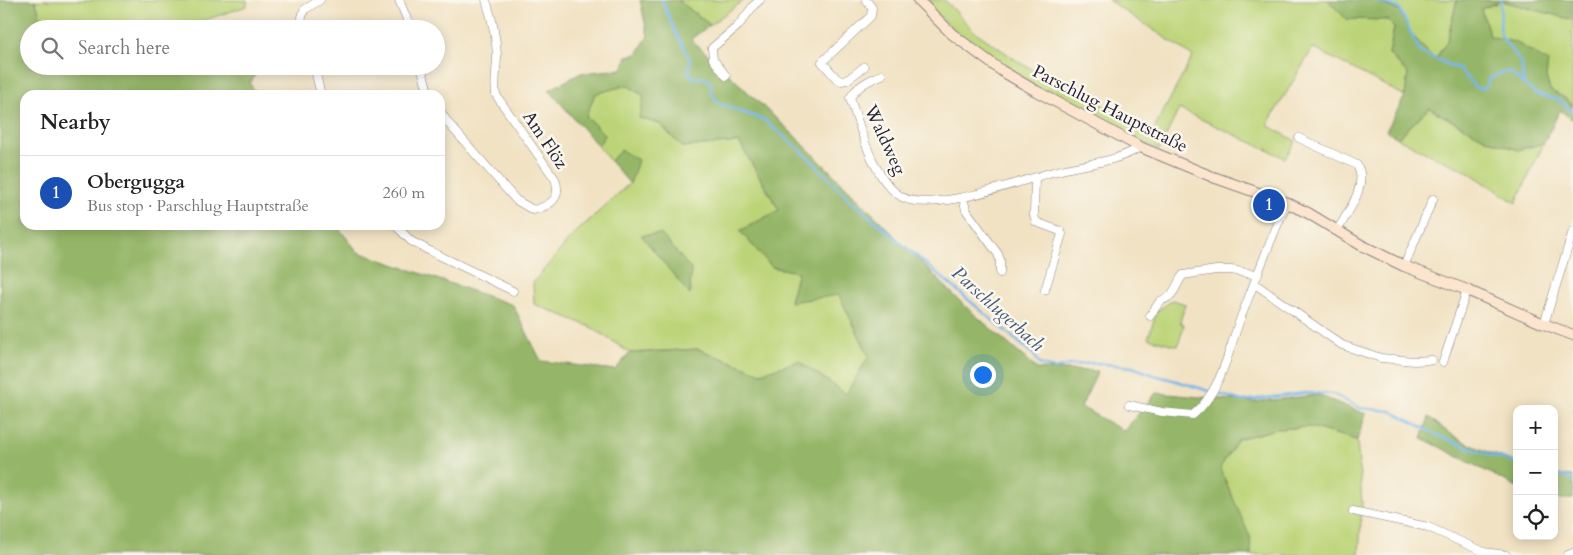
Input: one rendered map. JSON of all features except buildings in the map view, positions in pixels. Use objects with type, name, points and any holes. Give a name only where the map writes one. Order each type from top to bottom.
[{"type":"main road","name":"Parschlug Hauptstraße","points":[[918,0],[952,34],[1002,71],[1036,92],[1140,147],[1213,177],[1287,203],[1308,213],[1361,245],[1404,266],[1469,290],[1573,335]]},
{"type":"street","points":[[301,20],[304,10],[320,0]]},
{"type":"street","points":[[398,0],[407,20]]},
{"type":"street","name":"Am Flöz","points":[[445,118],[516,200],[533,210],[543,208],[556,197],[558,189],[555,179],[496,95],[497,58],[495,30],[486,0]]},
{"type":"street","points":[[726,76],[713,59],[712,48],[738,26],[760,0]]},
{"type":"street","points":[[864,68],[847,80],[841,81],[822,62],[871,16],[872,8],[866,0]]},
{"type":"street","points":[[316,75],[320,90]]},
{"type":"street","points":[[424,75],[428,90]]},
{"type":"street","name":"Waldweg","points":[[882,75],[868,80],[850,98],[869,150],[887,185],[901,197],[910,200],[927,201],[963,197],[1132,152],[1140,147]]},
{"type":"street","points":[[1299,138],[1356,165],[1360,171],[1361,180],[1358,191],[1337,231]]},
{"type":"street","points":[[1035,178],[1034,215],[1036,222],[1060,231],[1062,234],[1045,290]]},
{"type":"street","points":[[963,197],[966,210],[998,254],[1000,273]]},
{"type":"street","points":[[1404,266],[1433,199]]},
{"type":"street","points":[[1129,404],[1162,412],[1193,415],[1204,406],[1213,391],[1287,203]]},
{"type":"street","points":[[400,230],[411,241],[513,291]]},
{"type":"street","points":[[1544,324],[1573,231]]},
{"type":"street","points":[[1150,316],[1160,301],[1168,299],[1174,292],[1178,281],[1183,275],[1216,270],[1231,270],[1258,275]]},
{"type":"street","points":[[1255,284],[1342,345],[1381,358],[1414,361],[1432,360]]},
{"type":"street","points":[[1443,362],[1469,290]]},
{"type":"street","points":[[1353,511],[1428,527],[1484,552],[1506,555]]},
{"type":"street","points":[[1568,555],[1573,553]]},
{"type":"green space","points":[[0,0],[35,0],[42,20],[20,20],[20,75],[255,75],[250,84],[254,90],[20,90],[20,230],[340,230],[358,252],[513,305],[541,361],[615,370],[630,353],[698,349],[761,373],[799,361],[846,394],[869,356],[839,295],[790,302],[798,272],[772,267],[740,231],[779,210],[739,142],[682,147],[660,124],[639,118],[644,96],[627,85],[595,94],[586,116],[605,135],[598,146],[549,90],[581,73],[622,69],[627,56],[637,54],[648,36],[640,0],[678,0],[710,25],[691,39],[796,137],[966,307],[1037,369],[1098,371],[1081,407],[1124,431],[1156,393],[1254,402],[1318,395],[1366,414],[1357,440],[1310,427],[1277,429],[1238,439],[1220,468],[1250,537],[1251,555],[0,555]]},
{"type":"green space","points":[[35,0],[247,0],[247,6],[205,20],[42,20]]},
{"type":"green space","points":[[678,0],[744,0],[710,25]]},
{"type":"green space","points":[[923,0],[945,0],[974,31],[1022,64],[1153,131],[1193,56],[1108,0],[1328,0],[1346,19],[1389,20],[1394,28],[1389,54],[1408,74],[1405,96],[1313,48],[1267,125],[1296,141],[1285,158],[1179,109],[1159,150],[1114,129],[1034,87],[986,56],[961,37]]},
{"type":"green space","points":[[1328,0],[1373,0],[1399,11],[1412,35],[1435,60],[1447,41],[1457,0],[1573,0],[1573,20],[1502,1],[1481,9],[1490,36],[1517,43],[1548,62],[1546,77],[1550,90],[1568,100],[1572,107],[1573,120],[1560,110],[1544,143],[1518,150],[1486,139],[1429,108],[1398,138],[1386,131],[1405,96],[1408,74],[1389,54],[1394,28],[1388,20],[1346,19]]},
{"type":"green space","points":[[1373,0],[1457,0],[1447,41],[1435,60],[1412,35],[1399,11]]},
{"type":"green space","points":[[1502,1],[1573,20],[1573,107],[1569,101],[1550,90],[1546,77],[1517,43],[1490,36],[1481,9]]},
{"type":"green space","points":[[627,85],[644,96],[639,118],[660,124],[682,147],[739,142],[779,210],[740,231],[772,267],[798,272],[790,301],[839,295],[869,356],[846,394],[799,361],[761,373],[698,349],[630,353],[591,327],[534,304],[533,283],[571,237],[630,183],[621,150],[610,161],[598,146],[605,135],[586,116],[595,94]]},
{"type":"green space","points":[[1429,108],[1486,139],[1518,150],[1544,143],[1516,203],[1465,170],[1430,155],[1398,138]]},
{"type":"green space","points":[[621,150],[638,160],[630,184],[610,161]]},
{"type":"green space","points":[[661,234],[691,269],[690,295],[641,235]]},
{"type":"green space","points":[[1173,300],[1185,304],[1180,322],[1184,325],[1178,346],[1148,338],[1157,311]]},
{"type":"green space","points":[[1429,417],[1460,439],[1513,461],[1513,485],[1422,438]]},
{"type":"green space","points":[[1310,427],[1357,440],[1362,502],[1359,555],[1251,555],[1250,537],[1219,468],[1238,439],[1277,429]]},
{"type":"green space","points":[[1558,475],[1573,476],[1573,499],[1558,499]]},
{"type":"waterway","name":"Parschlugerbach","points":[[662,0],[676,33],[690,59],[689,73],[694,78],[703,77],[711,83],[711,92],[718,103],[764,120],[806,155],[849,199],[1034,355],[1039,364],[1055,369],[1069,365],[1098,363],[1132,367],[1242,401],[1305,393],[1333,394],[1360,408],[1391,411],[1437,435],[1513,462]]},
{"type":"waterway","points":[[1374,0],[1399,8],[1420,52],[1459,69],[1475,87],[1482,89],[1487,86],[1489,78],[1504,72],[1510,72],[1536,94],[1559,100],[1573,112]]},
{"type":"waterway","points":[[1501,0],[1500,35],[1521,63],[1524,82]]},
{"type":"waterway","name":"Parschlugerbach","points":[[1558,475],[1573,479]]},
{"type":"place","name":"Obergugga","points":[[1269,205]]}]
